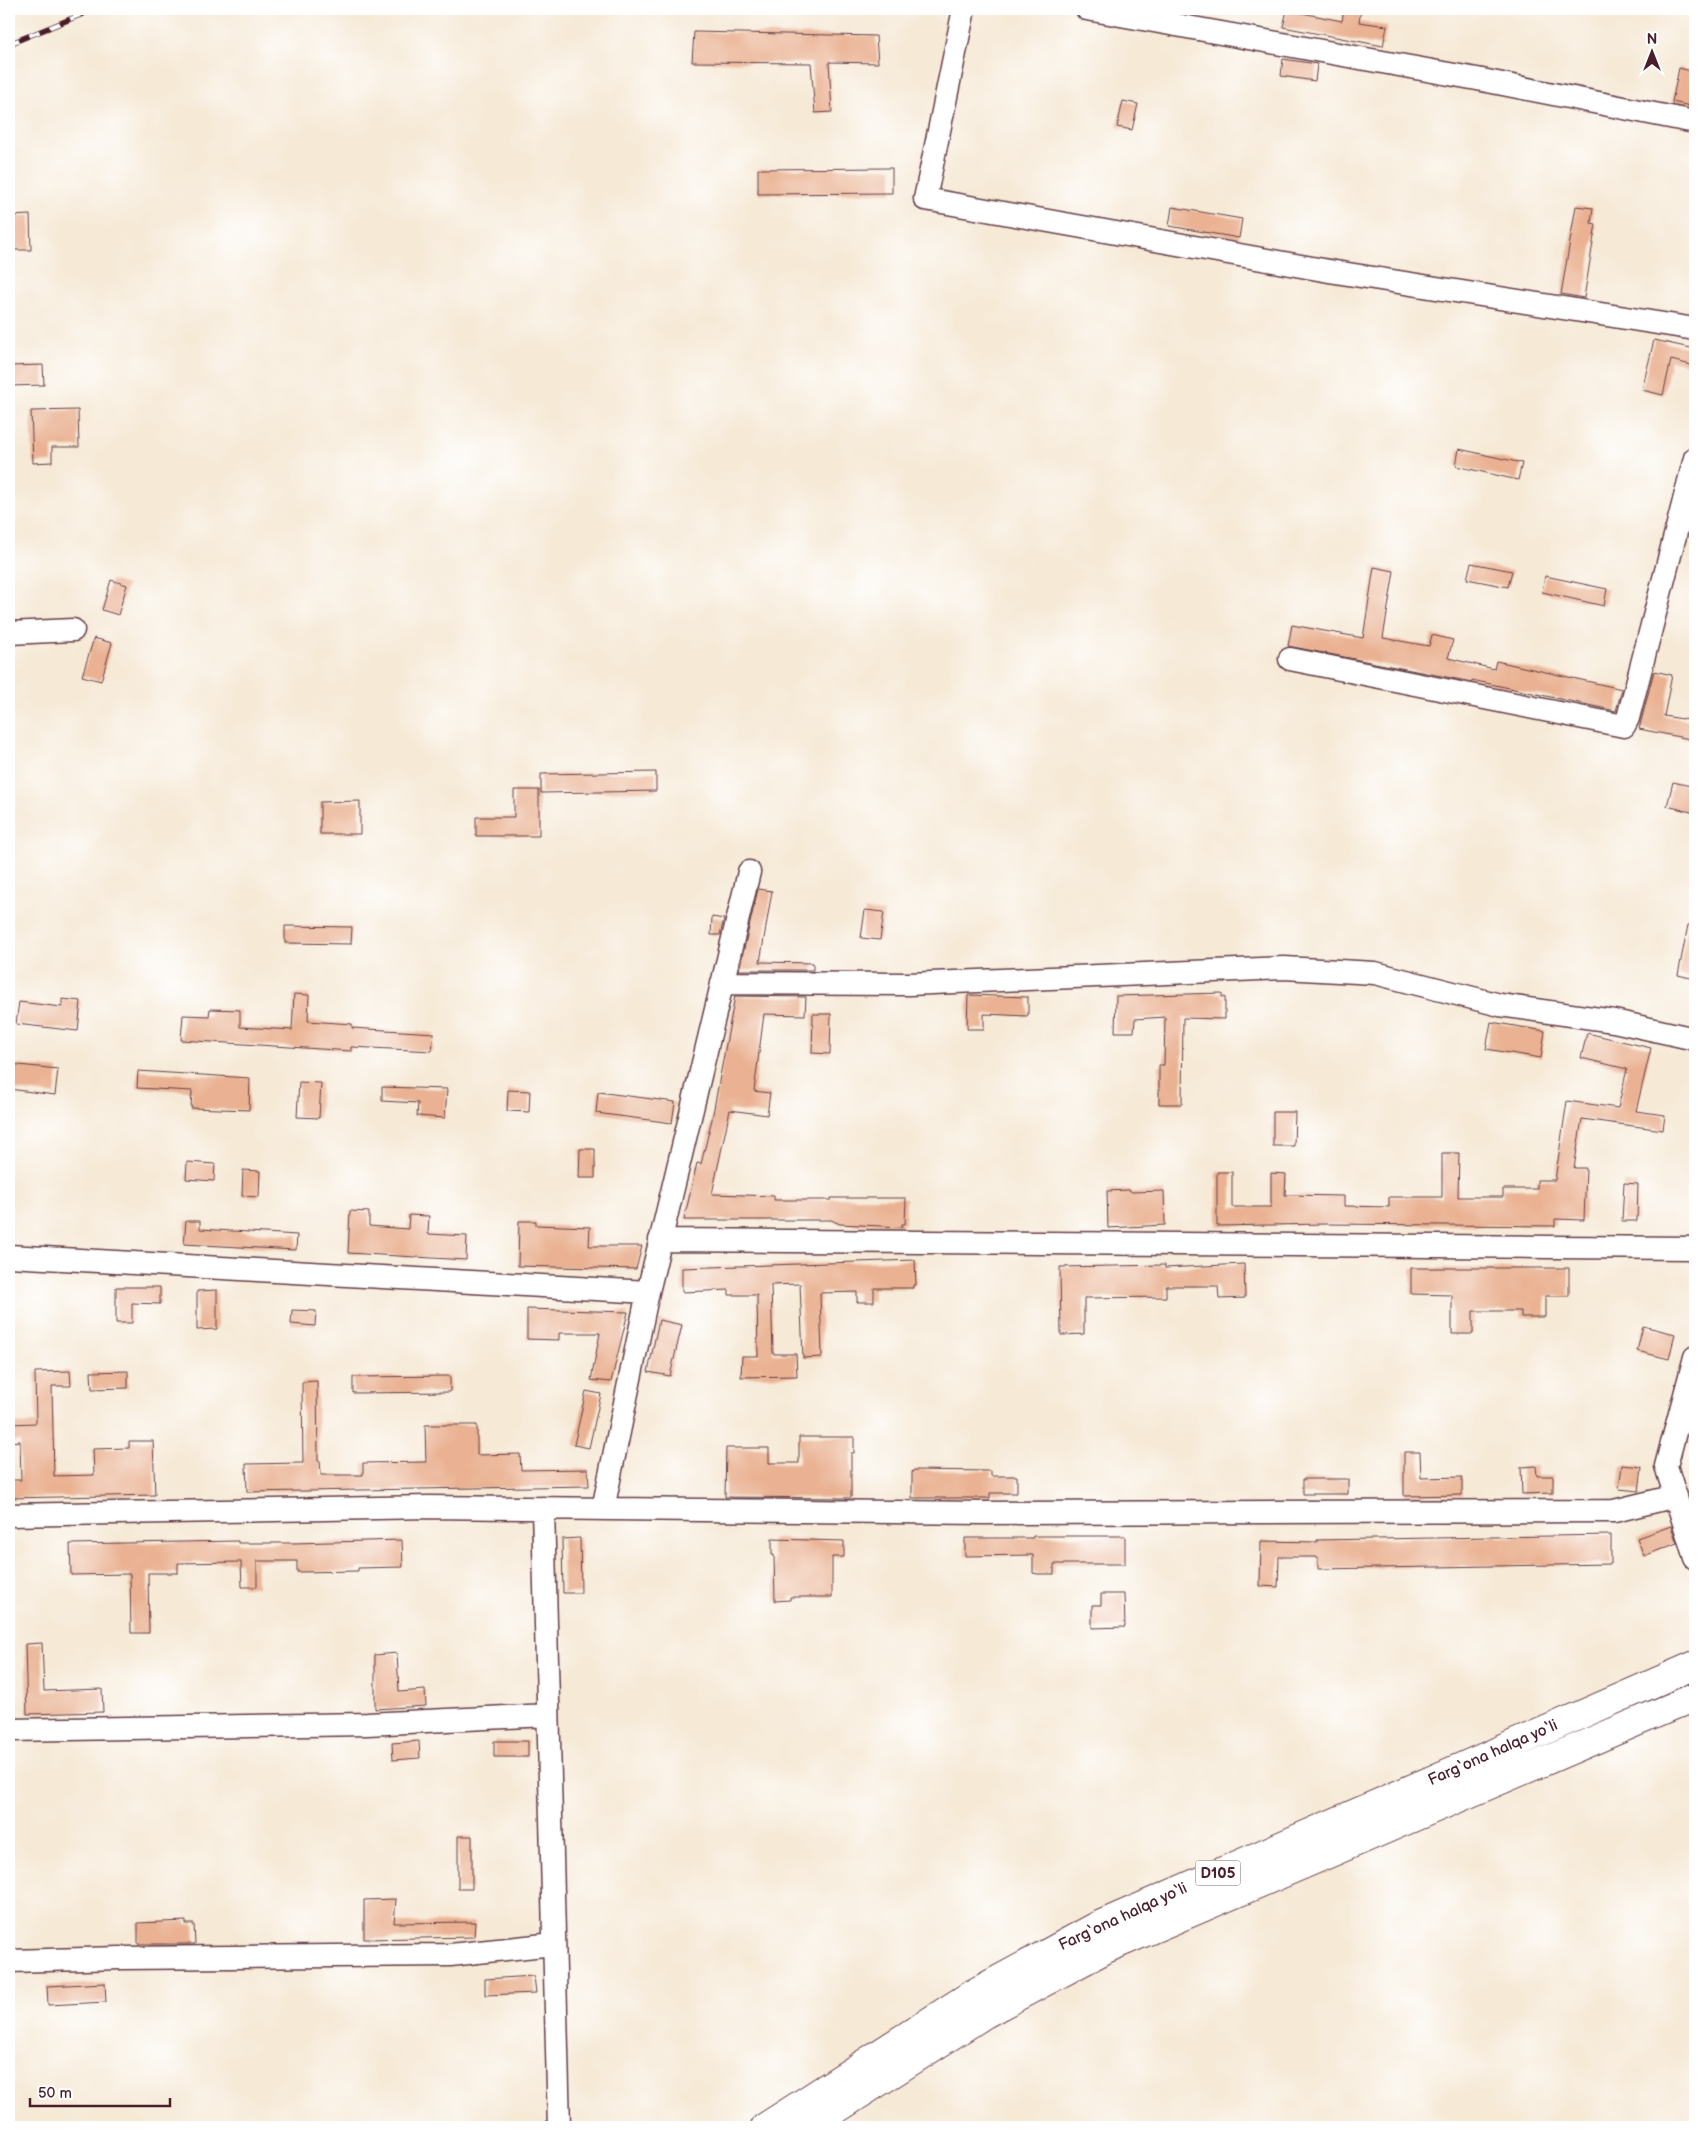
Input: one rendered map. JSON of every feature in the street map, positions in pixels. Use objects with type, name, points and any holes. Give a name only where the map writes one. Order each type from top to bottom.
[{"type":"highway","name":"Farg‘ona halqa yo‘li","points":[[765,2127],[972,1994],[1097,1926],[1695,1666]]},
{"type":"highway","name":"Farg‘ona halqa yo‘li","points":[[809,2127],[985,2014],[1106,1949],[1695,1697]]},
{"type":"street","points":[[964,9],[925,199],[1338,272],[1695,329]]},
{"type":"street","points":[[1087,9],[1477,79],[1695,122]]},
{"type":"street","points":[[1290,659],[1624,726],[1695,458]]},
{"type":"street","points":[[9,633],[73,630]]},
{"type":"street","points":[[604,1509],[648,1292],[750,872]]},
{"type":"street","points":[[722,983],[909,984],[1284,968],[1375,973],[1500,1005],[1614,1021],[1695,1039]]},
{"type":"street","points":[[660,1240],[1695,1248]]},
{"type":"street","points":[[9,1256],[648,1292]]},
{"type":"street","points":[[1695,1356],[1666,1466],[1695,1558]]},
{"type":"street","points":[[9,1515],[428,1506],[984,1513],[1614,1511],[1676,1496]]},
{"type":"street","points":[[543,1508],[559,2127]]},
{"type":"street","points":[[9,1730],[367,1724],[548,1715]]},
{"type":"street","points":[[9,1961],[450,1955],[554,1944]]},
{"type":"building","points":[[1344,9],[1361,9],[1359,22],[1387,26],[1383,46],[1283,27],[1287,10],[1342,21]]},
{"type":"building","points":[[694,32],[876,36],[878,63],[829,62],[832,112],[815,113],[811,63],[692,62]]},
{"type":"building","points":[[1283,59],[1317,64],[1315,81],[1281,76]]},
{"type":"building","points":[[1679,68],[1695,72],[1695,107],[1672,102]]},
{"type":"building","points":[[1123,101],[1138,104],[1132,130],[1117,127]]},
{"type":"building","points":[[892,168],[892,193],[758,194],[758,169]]},
{"type":"building","points":[[1576,206],[1593,208],[1591,223],[1596,224],[1584,298],[1561,294]]},
{"type":"building","points":[[1172,207],[1242,219],[1239,238],[1169,226]]},
{"type":"building","points":[[30,215],[31,250],[9,250],[9,216]]},
{"type":"building","points":[[1654,340],[1695,349],[1695,366],[1671,360],[1663,395],[1642,390]]},
{"type":"building","points":[[43,365],[44,385],[9,386],[9,366]]},
{"type":"building","points":[[78,410],[79,447],[52,447],[52,462],[33,463],[31,411]]},
{"type":"building","points":[[1459,449],[1522,463],[1518,480],[1456,466]]},
{"type":"building","points":[[1471,563],[1512,571],[1508,587],[1467,579]]},
{"type":"building","points":[[1374,567],[1394,571],[1383,638],[1429,646],[1432,635],[1453,640],[1448,658],[1494,669],[1496,661],[1622,689],[1616,711],[1472,680],[1472,682],[1288,646],[1292,625],[1363,638]]},
{"type":"building","points":[[1545,576],[1607,589],[1604,606],[1542,592]]},
{"type":"building","points":[[111,580],[127,585],[118,615],[102,610]]},
{"type":"building","points":[[94,638],[112,643],[101,681],[82,676]]},
{"type":"building","points":[[1654,671],[1672,675],[1664,716],[1695,721],[1695,740],[1639,729]]},
{"type":"building","points":[[656,772],[656,791],[541,793],[541,774]]},
{"type":"building","points":[[1673,782],[1695,787],[1695,813],[1667,806]]},
{"type":"building","points":[[514,790],[539,790],[539,836],[476,836],[476,817],[514,817]]},
{"type":"building","points":[[360,801],[360,834],[320,834],[320,802]]},
{"type":"building","points":[[758,889],[772,891],[760,962],[813,963],[813,970],[739,970]]},
{"type":"building","points":[[865,910],[884,912],[880,940],[861,938]]},
{"type":"building","points":[[712,917],[724,919],[720,935],[711,935]]},
{"type":"building","points":[[1688,925],[1695,926],[1695,979],[1678,975]]},
{"type":"building","points":[[285,926],[352,927],[351,944],[285,943]]},
{"type":"building","points":[[1222,993],[1222,997],[1225,997],[1225,1019],[1183,1018],[1182,1104],[1159,1104],[1159,1065],[1164,1065],[1165,1017],[1135,1019],[1134,1032],[1115,1032],[1116,996]]},
{"type":"building","points":[[294,994],[309,995],[308,1021],[352,1024],[352,1028],[434,1033],[432,1051],[351,1047],[351,1051],[181,1040],[183,1015],[209,1016],[210,1009],[240,1010],[240,1027],[292,1030]]},
{"type":"building","points":[[968,995],[1028,997],[1028,1015],[984,1014],[984,1029],[967,1029]]},
{"type":"building","points":[[735,996],[806,997],[805,1015],[764,1014],[754,1091],[770,1093],[767,1115],[730,1110],[712,1194],[774,1196],[774,1200],[906,1198],[905,1224],[902,1224],[902,1227],[840,1224],[831,1220],[684,1220],[697,1163],[701,1164],[712,1119]]},
{"type":"building","points":[[62,999],[81,1001],[78,1031],[16,1024],[19,1002],[62,1007]]},
{"type":"building","points":[[813,1014],[831,1014],[830,1054],[812,1053]]},
{"type":"building","points":[[1491,1022],[1545,1031],[1541,1058],[1486,1049]]},
{"type":"building","points":[[1587,1033],[1651,1048],[1636,1111],[1665,1115],[1663,1130],[1582,1119],[1574,1168],[1586,1168],[1584,1220],[1555,1219],[1555,1226],[1326,1224],[1217,1226],[1217,1172],[1232,1172],[1232,1207],[1271,1207],[1271,1173],[1286,1174],[1285,1195],[1344,1196],[1344,1206],[1389,1207],[1389,1197],[1442,1197],[1442,1153],[1459,1153],[1458,1197],[1503,1197],[1503,1189],[1537,1189],[1537,1180],[1555,1180],[1567,1101],[1618,1108],[1627,1069],[1581,1058]]},
{"type":"building","points":[[9,1064],[58,1069],[55,1095],[9,1089]]},
{"type":"building","points":[[138,1071],[250,1078],[249,1110],[191,1108],[192,1091],[137,1088]]},
{"type":"building","points":[[299,1082],[321,1083],[319,1118],[297,1117]]},
{"type":"building","points":[[382,1087],[447,1089],[445,1118],[417,1116],[418,1103],[382,1101]]},
{"type":"building","points":[[508,1090],[530,1091],[529,1112],[507,1111]]},
{"type":"building","points":[[598,1092],[675,1102],[672,1123],[596,1113]]},
{"type":"building","points":[[1273,1112],[1295,1112],[1294,1146],[1273,1146]]},
{"type":"building","points":[[580,1149],[595,1149],[595,1178],[579,1178]]},
{"type":"building","points":[[187,1162],[215,1164],[214,1181],[186,1179]]},
{"type":"building","points":[[243,1170],[260,1171],[259,1197],[242,1196]]},
{"type":"building","points":[[1624,1183],[1638,1184],[1637,1221],[1622,1221]]},
{"type":"building","points":[[1129,1190],[1132,1192],[1164,1191],[1165,1225],[1108,1228],[1107,1191]]},
{"type":"building","points":[[350,1211],[369,1212],[369,1226],[408,1229],[409,1215],[429,1216],[428,1234],[467,1236],[466,1260],[348,1253]]},
{"type":"building","points":[[186,1221],[200,1221],[200,1229],[297,1235],[296,1250],[184,1244]]},
{"type":"building","points":[[519,1221],[536,1221],[536,1225],[590,1227],[589,1246],[642,1246],[636,1269],[518,1266]]},
{"type":"building","points":[[915,1260],[916,1285],[913,1285],[913,1288],[874,1288],[874,1302],[857,1302],[857,1292],[820,1293],[822,1357],[803,1358],[800,1284],[771,1285],[773,1354],[796,1354],[797,1376],[741,1377],[742,1356],[758,1356],[757,1295],[729,1295],[729,1290],[682,1292],[682,1268]]},
{"type":"building","points":[[1244,1264],[1245,1298],[1219,1299],[1218,1286],[1166,1286],[1166,1297],[1084,1298],[1084,1334],[1061,1335],[1060,1267],[1165,1265],[1165,1268]]},
{"type":"building","points":[[1411,1268],[1569,1268],[1569,1296],[1545,1296],[1545,1317],[1521,1317],[1521,1311],[1473,1311],[1473,1334],[1452,1334],[1452,1295],[1411,1294]]},
{"type":"building","points":[[116,1287],[160,1287],[160,1304],[132,1303],[132,1323],[116,1323]]},
{"type":"building","points":[[217,1290],[217,1329],[197,1330],[197,1291]]},
{"type":"building","points":[[527,1309],[628,1312],[611,1382],[591,1380],[600,1333],[559,1333],[559,1340],[527,1339]]},
{"type":"building","points":[[292,1310],[316,1311],[315,1326],[291,1324]]},
{"type":"building","points":[[659,1320],[682,1325],[670,1376],[648,1372]]},
{"type":"building","points":[[1643,1326],[1675,1334],[1669,1359],[1637,1351]]},
{"type":"building","points":[[70,1371],[71,1386],[52,1386],[54,1476],[94,1475],[93,1449],[129,1448],[129,1441],[153,1441],[155,1495],[9,1498],[9,1480],[21,1480],[20,1441],[9,1442],[9,1424],[36,1423],[35,1372]]},
{"type":"building","points":[[128,1371],[128,1388],[92,1389],[91,1372]]},
{"type":"building","points":[[450,1376],[450,1392],[353,1393],[353,1377]]},
{"type":"building","points":[[317,1381],[318,1461],[320,1461],[321,1475],[363,1475],[363,1463],[426,1462],[425,1425],[477,1425],[477,1455],[520,1454],[521,1470],[588,1469],[589,1486],[247,1492],[246,1464],[303,1463],[302,1382]]},
{"type":"building","points":[[586,1391],[601,1394],[589,1448],[574,1445]]},
{"type":"building","points":[[799,1437],[854,1437],[854,1453],[851,1453],[851,1498],[725,1497],[726,1448],[769,1448],[769,1463],[799,1463]]},
{"type":"building","points":[[1404,1452],[1420,1452],[1421,1478],[1462,1477],[1462,1495],[1404,1496]]},
{"type":"building","points":[[1622,1465],[1642,1467],[1639,1491],[1619,1489]]},
{"type":"building","points":[[1536,1466],[1537,1476],[1553,1476],[1553,1493],[1522,1494],[1521,1467]]},
{"type":"building","points":[[914,1470],[991,1471],[991,1476],[1017,1476],[1017,1493],[990,1493],[990,1498],[912,1498],[912,1472]]},
{"type":"building","points":[[1303,1479],[1348,1479],[1348,1494],[1303,1494]]},
{"type":"building","points":[[1671,1526],[1677,1543],[1644,1556],[1637,1538]]},
{"type":"building","points":[[1611,1535],[1611,1564],[1318,1569],[1318,1557],[1279,1557],[1278,1587],[1260,1586],[1261,1541],[1317,1542],[1317,1540]]},
{"type":"building","points":[[1033,1536],[1125,1536],[1125,1564],[1054,1564],[1054,1574],[1038,1574],[1033,1573],[1033,1555],[965,1556],[965,1538],[1033,1538]]},
{"type":"building","points":[[580,1538],[581,1593],[563,1593],[562,1539]]},
{"type":"building","points":[[772,1539],[844,1541],[844,1557],[832,1557],[832,1597],[790,1597],[790,1600],[775,1601]]},
{"type":"building","points":[[402,1540],[403,1567],[358,1568],[358,1571],[297,1572],[297,1561],[257,1561],[257,1587],[242,1587],[241,1562],[178,1563],[178,1573],[148,1573],[149,1633],[131,1633],[130,1574],[71,1575],[70,1544],[238,1541],[238,1543],[294,1543]]},
{"type":"building","points":[[1101,1594],[1124,1594],[1125,1627],[1092,1628],[1092,1605],[1101,1605]]},
{"type":"building","points":[[42,1643],[44,1691],[102,1689],[103,1712],[27,1714],[25,1644]]},
{"type":"building","points":[[397,1653],[399,1692],[425,1690],[426,1706],[375,1709],[375,1655]]},
{"type":"building","points":[[419,1741],[420,1758],[393,1760],[392,1743]]},
{"type":"building","points":[[494,1741],[528,1741],[528,1757],[494,1757]]},
{"type":"building","points":[[458,1836],[472,1836],[472,1889],[458,1889]]},
{"type":"building","points":[[396,1899],[394,1923],[475,1922],[474,1937],[364,1939],[364,1900]]},
{"type":"building","points":[[186,1921],[186,1924],[194,1924],[195,1944],[138,1944],[138,1923]]},
{"type":"building","points":[[534,1976],[536,1993],[485,1995],[485,1979]]},
{"type":"building","points":[[105,1983],[106,2002],[48,2005],[47,1986]]},
{"type":"railway","points":[[9,44],[95,9]]}]
